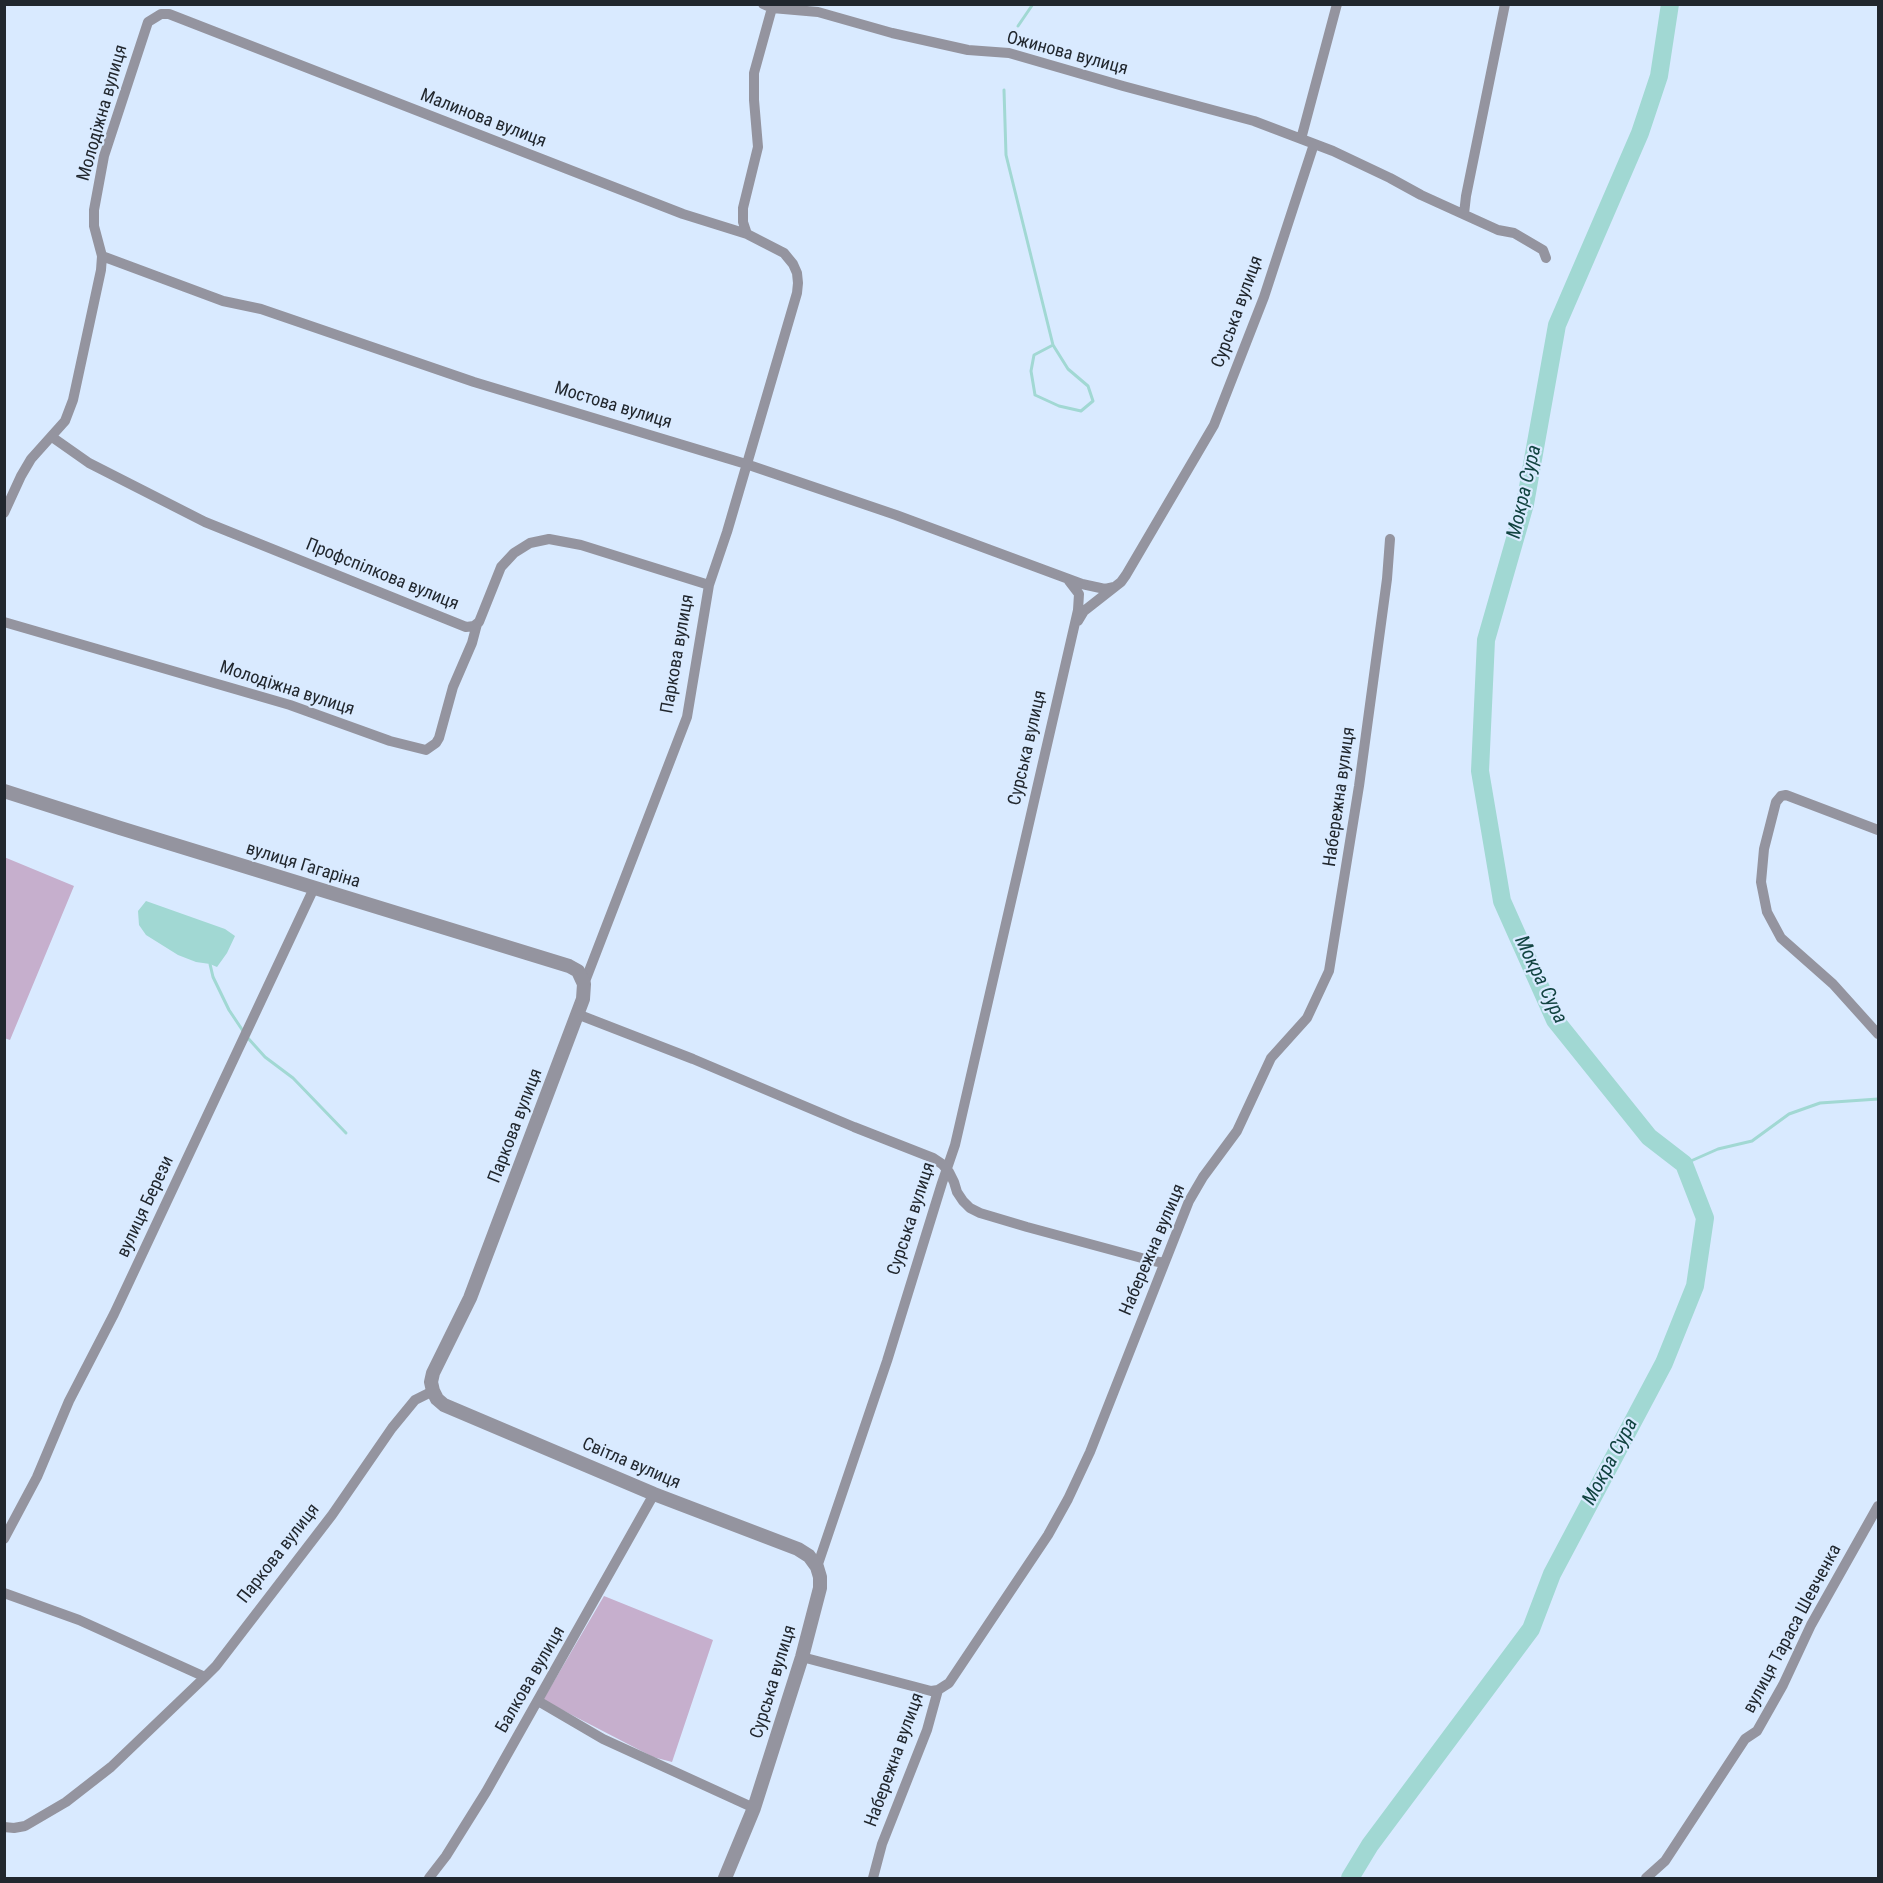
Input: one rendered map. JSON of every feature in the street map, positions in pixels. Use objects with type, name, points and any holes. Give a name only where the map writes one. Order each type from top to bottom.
[{"type":"street","points":[[1302,139],[1337,4]]},
{"type":"street","points":[[1464,214],[1505,4]]},
{"type":"street","points":[[747,234],[743,222],[743,208],[758,147],[754,73],[770,6]]},
{"type":"street","name":"Ожинова вулиця","points":[[770,6],[818,12],[892,33],[968,50],[1009,53],[1245,118],[1314,144],[1498,230],[1514,233],[1543,250],[1546,258]]},
{"type":"street","name":"Малинова вулиця","points":[[154,14],[169,14],[683,214],[747,234],[784,253],[797,273]]},
{"type":"street","name":"Молодіжна вулиця","points":[[4,513],[31,459],[65,420],[73,400],[101,270],[102,256],[94,226],[96,194],[104,156],[154,14]]},
{"type":"street","name":"Сурська вулиця","points":[[1073,629],[1084,611],[1121,582],[1140,554],[1165,506],[1214,424],[1264,297],[1314,144]]},
{"type":"street","name":"Мостова вулиця","points":[[102,256],[223,301],[261,309],[474,382],[746,464],[896,514],[1094,588],[1114,587]]},
{"type":"street","name":"Паркова вулиця","points":[[4,1827],[25,1826],[66,1802],[111,1767],[216,1666],[332,1515],[392,1428],[415,1400],[433,1391],[431,1382],[433,1373],[470,1298],[578,1014],[583,999],[584,984],[687,717],[709,585],[727,532],[797,293],[797,273]]},
{"type":"street","name":"Профспілкова вулиця","points":[[52,437],[89,464],[205,522],[462,626],[470,627],[477,624],[501,567],[514,553],[530,543],[549,539],[581,545],[709,585]]},
{"type":"street","name":"Набережна вулиця","points":[[873,1878],[882,1844],[927,1730],[938,1690],[949,1683],[1048,1535],[1068,1499],[1090,1452],[1189,1201],[1203,1177],[1237,1131],[1271,1058],[1307,1018],[1329,971],[1359,786],[1387,579],[1390,538]]},
{"type":"street","name":"Сурська вулиця","points":[[726,1878],[754,1808],[802,1657],[820,1588],[817,1567],[887,1362],[955,1145],[1080,602],[1075,587],[1063,577]]},
{"type":"street","name":"Молодіжна вулиця","points":[[4,622],[290,705],[390,741],[426,750],[439,738],[453,687],[472,643],[477,624]]},
{"type":"street","name":"вулиця Гагаріна","points":[[4,791],[568,966],[578,971],[584,984]]},
{"type":"street","points":[[1878,830],[1786,795],[1781,796],[1776,802],[1764,849],[1761,882],[1767,912],[1781,938],[1833,984],[1878,1034]]},
{"type":"street","name":"вулиця Берези","points":[[4,1539],[37,1477],[69,1401],[114,1314],[314,888]]},
{"type":"street","points":[[578,1014],[933,1158],[947,1169],[963,1201],[980,1213],[1164,1263]]},
{"type":"street","name":"Світла вулиця","points":[[433,1391],[444,1405],[654,1494],[798,1549],[809,1556],[817,1567]]},
{"type":"street","name":"Балкова вулиця","points":[[429,1878],[446,1856],[480,1801],[598,1597],[654,1494]]},
{"type":"street","name":"вулиця Тараса Шевченка","points":[[1646,1878],[1665,1861],[1745,1739],[1756,1731],[1783,1685],[1811,1625],[1878,1506]]},
{"type":"street","points":[[4,1593],[79,1620],[205,1677]]},
{"type":"street","points":[[802,1657],[931,1691],[938,1690]]},
{"type":"street","points":[[538,1701],[603,1739],[754,1808]]},
{"type":"shaded area","points":[[4,857],[74,886],[10,1040],[4,1038]]},
{"type":"shaded area","points":[[146,901],[225,929],[235,936],[217,967],[178,955],[146,935],[139,925],[138,911]]},
{"type":"shaded area","points":[[604,1596],[713,1640],[672,1762],[653,1757],[543,1700]]},
{"type":"waterway","points":[[1018,26],[1033,4]]},
{"type":"waterway","name":"Мокра Сура","points":[[1350,1878],[1370,1845],[1531,1629],[1552,1574],[1664,1363],[1695,1286],[1705,1218],[1684,1164],[1649,1137],[1555,1020],[1502,901],[1480,771],[1486,640],[1525,504],[1557,325],[1640,133],[1659,76],[1670,4]]},
{"type":"waterway","points":[[1004,90],[1006,155],[1053,345],[1068,369],[1088,386],[1093,401],[1081,411],[1059,406],[1035,395],[1031,371],[1034,355],[1053,345]]},
{"type":"waterway","points":[[210,964],[213,977],[229,1010],[243,1031]]},
{"type":"waterway","points":[[247,1037],[265,1057],[293,1078],[346,1133]]},
{"type":"waterway","points":[[1684,1164],[1718,1149],[1752,1141],[1789,1114],[1820,1103],[1878,1099]]}]
